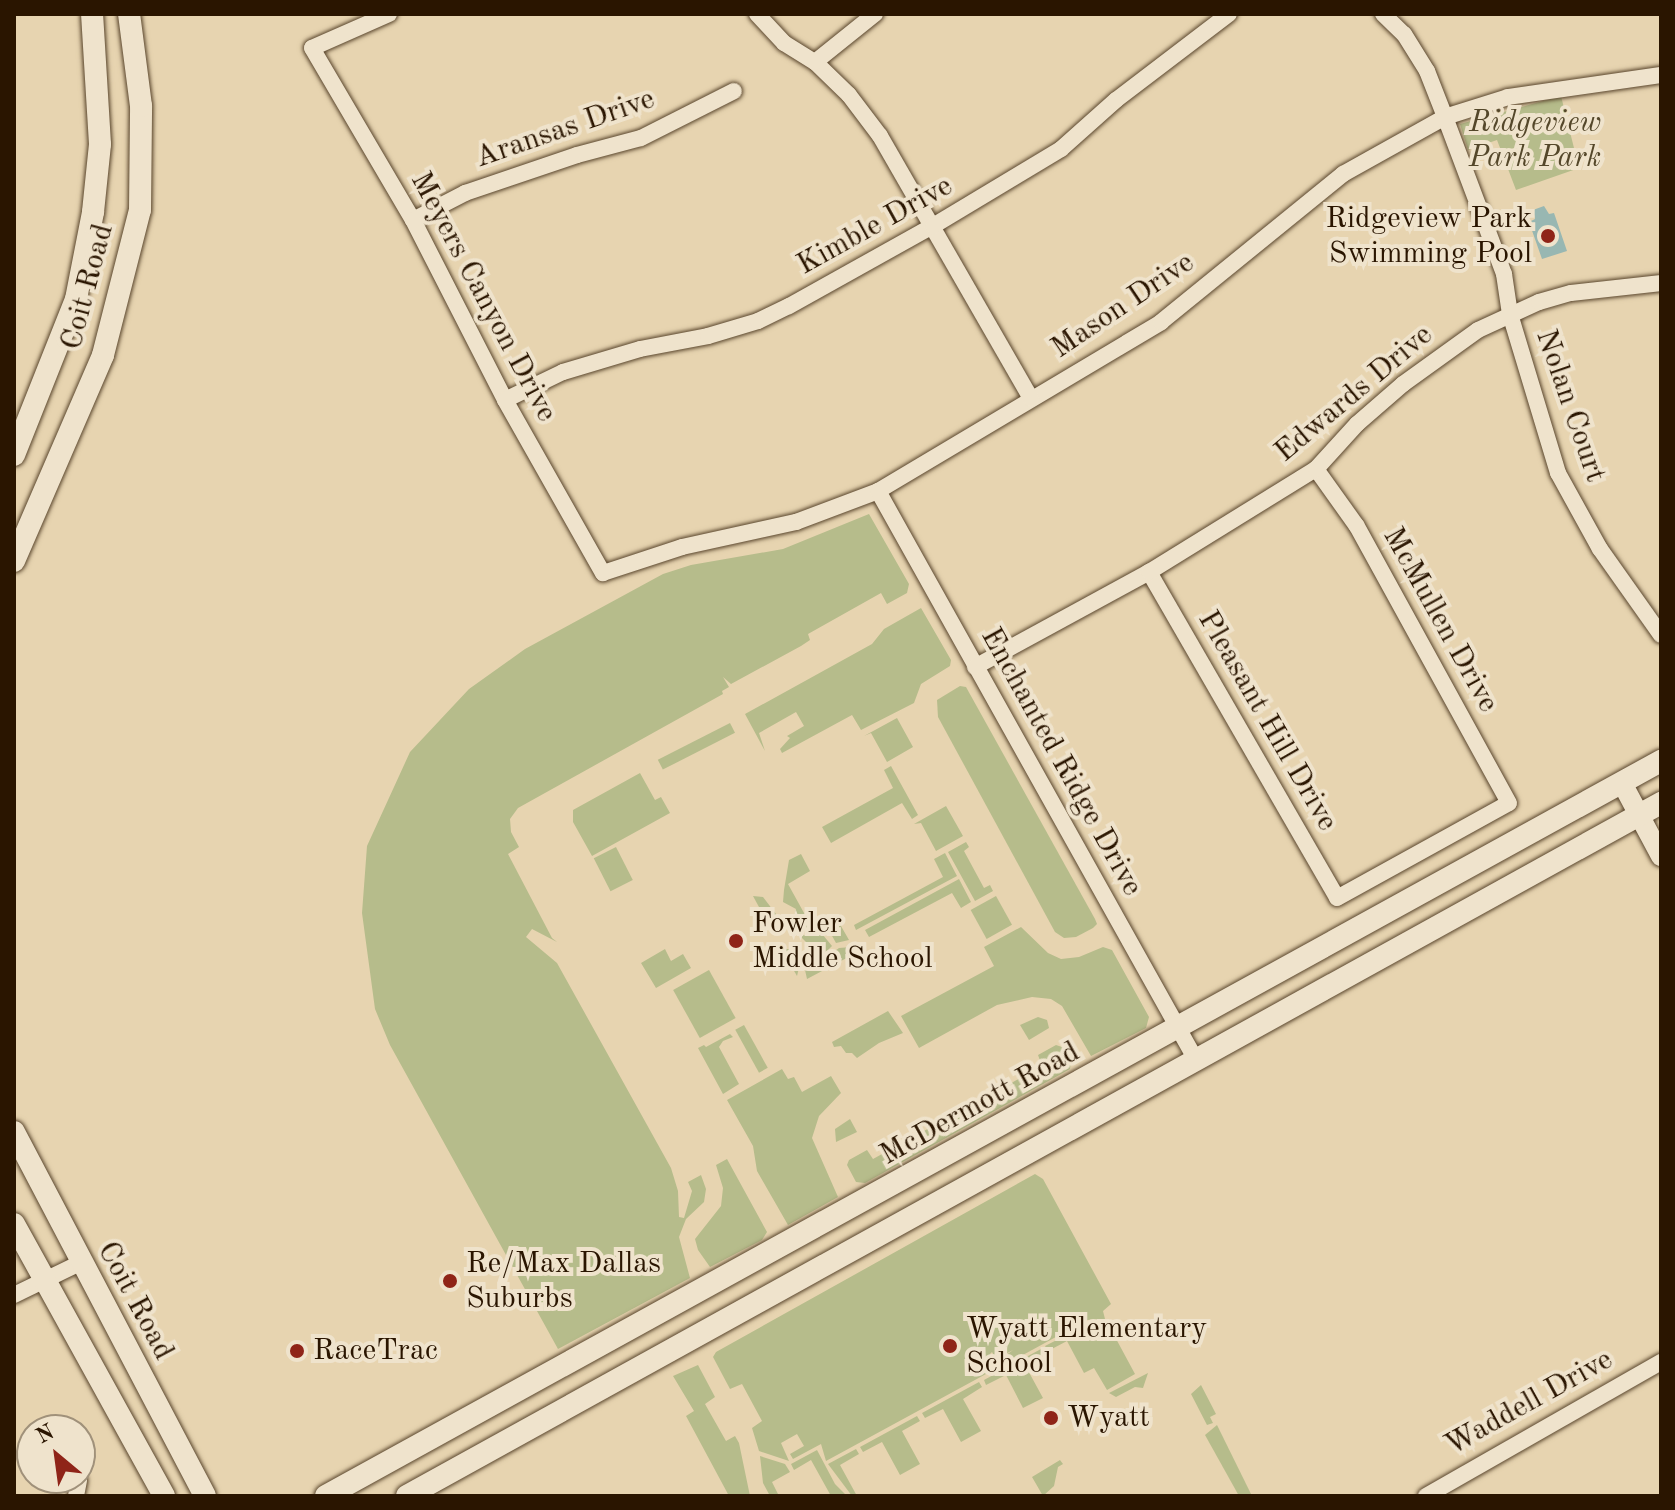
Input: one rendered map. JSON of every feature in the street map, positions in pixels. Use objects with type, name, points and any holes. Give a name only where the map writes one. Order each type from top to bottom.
[{"type":"main road","name":"Coit Road","points":[[14,455],[76,299],[93,212],[100,144],[92,14]]},
{"type":"main road","name":"Coit Road","points":[[17,544],[24,513],[103,355],[140,210],[141,106],[129,14]]},
{"type":"main road","name":"McDermott Road","points":[[326,1496],[1179,1030],[1661,761]]},
{"type":"main road","points":[[407,1496],[1661,803]]},
{"type":"main road","points":[[1451,878],[1469,909]]},
{"type":"main road","name":"Coit Road","points":[[14,1132],[80,1263],[205,1496]]},
{"type":"main road","points":[[14,1224],[164,1496]]},
{"type":"main road","points":[[781,1247],[799,1279]]},
{"type":"main road","points":[[545,1377],[564,1409]]},
{"type":"street","name":"Meyers Canyon Drive","points":[[389,14],[312,48],[413,220],[505,400],[603,573]]},
{"type":"street","points":[[757,14],[784,43],[815,62],[849,95],[880,136],[1031,399]]},
{"type":"street","points":[[815,62],[875,14]]},
{"type":"street","name":"Kimble Drive","points":[[505,400],[575,368],[758,321],[933,226],[1061,149],[1116,100],[1229,14]]},
{"type":"street","name":"Nolan Court","points":[[1383,14],[1404,34],[1427,71],[1445,117],[1504,274],[1510,314],[1558,473],[1600,549],[1661,635]]},
{"type":"street","name":"Mason Drive","points":[[603,573],[725,536],[796,522],[878,491],[1172,314],[1343,174],[1445,117],[1508,97],[1661,75]]},
{"type":"street","name":"Aransas Drive","points":[[413,220],[465,193],[577,155],[641,138],[734,91]]},
{"type":"street","name":"Edwards Drive","points":[[975,667],[1149,572],[1316,469],[1357,424],[1403,384],[1478,330],[1510,314],[1571,293],[1661,283]]},
{"type":"street","name":"McMullen Drive","points":[[1316,469],[1356,525],[1509,803],[1337,898]]},
{"type":"street","name":"Enchanted Ridge Drive","points":[[878,491],[1196,1060]]},
{"type":"street","name":"Pleasant Hill Drive","points":[[1149,572],[1337,898]]},
{"type":"street","points":[[1622,783],[1661,856]]},
{"type":"street","points":[[14,1295],[80,1263]]},
{"type":"street","name":"Waddell Drive","points":[[1426,1496],[1661,1362]]},
{"type":"green space","name":"Ridgeview Park Park","points":[[1561,96],[1579,168],[1516,190],[1497,140],[1468,150],[1460,124]]},
{"type":"green space","points":[[869,514],[909,584],[907,593],[887,604],[881,593],[808,634],[810,640],[801,646],[731,684],[723,677],[729,687],[722,691],[723,694],[518,808],[510,819],[511,832],[519,847],[508,854],[552,938],[557,942],[532,929],[526,937],[557,963],[671,1168],[678,1191],[679,1217],[684,1218],[692,1191],[688,1182],[701,1175],[706,1189],[704,1202],[686,1219],[679,1237],[690,1278],[558,1349],[390,1045],[375,1009],[362,913],[367,846],[410,752],[469,689],[525,649],[663,574],[691,565],[783,549]]},
{"type":"green space","points":[[921,608],[951,660],[950,666],[921,684],[914,703],[861,730],[852,715],[782,753],[780,749],[790,738],[787,736],[804,726],[796,712],[759,733],[765,751],[745,714],[872,644],[884,629]]},
{"type":"green space","points":[[960,686],[966,687],[1095,919],[1097,924],[1093,928],[1076,937],[1064,938],[1055,932],[938,717],[937,700]]},
{"type":"green space","points":[[897,718],[913,747],[887,762],[871,733],[864,736]]},
{"type":"green space","points":[[730,723],[735,733],[663,770],[658,760]]},
{"type":"green space","points":[[891,766],[918,815],[912,819],[902,803],[831,843],[822,827],[893,788],[884,770]]},
{"type":"green space","points":[[640,773],[655,800],[661,797],[670,813],[592,856],[573,822],[573,810]]},
{"type":"green space","points":[[946,806],[963,836],[936,851],[921,823],[914,824]]},
{"type":"green space","points":[[966,842],[969,847],[964,851],[984,888],[990,885],[993,891],[975,901],[948,852]]},
{"type":"green space","points":[[616,847],[633,880],[611,891],[594,858]]},
{"type":"green space","points":[[945,853],[957,876],[856,930],[854,925],[943,877],[934,859]]},
{"type":"green space","points":[[801,854],[810,871],[788,884],[814,931],[793,920],[796,909],[783,902],[789,860]]},
{"type":"green space","points":[[959,879],[971,902],[961,908],[952,893],[869,937],[865,930]]},
{"type":"green space","points":[[753,896],[763,897],[776,914],[773,933]]},
{"type":"green space","points":[[996,896],[1012,925],[987,939],[971,910]]},
{"type":"green space","points":[[837,919],[849,940],[836,943],[831,934],[814,931]]},
{"type":"green space","points":[[1021,927],[1048,953],[1061,959],[1079,957],[1103,947],[1112,950],[1149,1017],[1146,1028],[1091,1056],[1062,1006],[1051,999],[1032,997],[997,1005],[919,1048],[901,1016],[994,966],[984,947]]},
{"type":"green space","points":[[799,935],[823,935],[832,946],[825,953],[817,953]]},
{"type":"green space","points":[[852,947],[856,953],[807,979],[805,970],[811,960],[828,956],[839,948]]},
{"type":"green space","points":[[781,948],[793,950],[801,959],[797,976]]},
{"type":"green space","points":[[665,949],[671,961],[683,954],[691,968],[656,988],[641,963]]},
{"type":"green space","points":[[709,970],[736,1018],[700,1038],[673,990]]},
{"type":"green space","points":[[888,1011],[903,1033],[879,1043],[857,1058],[852,1053],[846,1053],[841,1046],[834,1047],[832,1042]]},
{"type":"green space","points":[[1038,1017],[1047,1020],[1049,1028],[1029,1040],[1020,1025]]},
{"type":"green space","points":[[744,1025],[768,1068],[759,1073],[735,1030]]},
{"type":"green space","points":[[730,1034],[733,1037],[723,1041],[719,1047],[739,1084],[723,1094],[698,1048]]},
{"type":"green space","points":[[1056,1045],[1062,1047],[1071,1062],[1070,1069],[865,1183],[856,1182],[847,1165],[849,1160],[867,1150],[873,1159],[1042,1066],[1038,1055]]},
{"type":"green space","points":[[782,1069],[788,1079],[794,1077],[802,1092],[831,1076],[841,1093],[819,1116],[812,1138],[838,1197],[788,1225],[757,1171],[753,1146],[727,1100]]},
{"type":"green space","points":[[850,1119],[857,1132],[836,1142],[835,1129]]},
{"type":"green space","points":[[727,1159],[767,1232],[762,1240],[710,1267],[698,1250],[695,1239],[721,1206],[723,1188],[716,1165]]},
{"type":"green space","points":[[1035,1174],[1043,1179],[1111,1304],[1103,1311],[1105,1319],[1087,1320],[1001,1367],[998,1361],[1013,1350],[996,1359],[992,1352],[990,1354],[997,1368],[826,1461],[821,1444],[793,1459],[790,1454],[804,1446],[797,1434],[781,1443],[789,1461],[759,1451],[752,1428],[762,1421],[742,1384],[730,1389],[713,1357],[716,1352]]},
{"type":"green space","points":[[1107,1322],[1135,1374],[1107,1390],[1094,1368],[1084,1373],[1067,1341],[1048,1351],[1045,1346],[1086,1325]]},
{"type":"green space","points":[[1041,1349],[1041,1356],[1025,1365],[1043,1398],[1023,1408],[1006,1375],[986,1385],[984,1380]]},
{"type":"green space","points":[[698,1365],[715,1397],[705,1404],[726,1441],[735,1436],[739,1443],[750,1496],[729,1496],[686,1416],[694,1411],[673,1376]]},
{"type":"green space","points":[[1148,1373],[1143,1388],[1135,1387],[1116,1397],[1109,1393]]},
{"type":"green space","points":[[979,1382],[982,1387],[963,1399],[981,1431],[961,1442],[943,1409],[925,1418],[922,1413]]},
{"type":"green space","points":[[1201,1385],[1216,1414],[1210,1417],[1213,1423],[1207,1425],[1191,1394]]},
{"type":"green space","points":[[917,1416],[920,1421],[902,1431],[920,1464],[900,1475],[882,1442],[863,1452],[860,1447]]},
{"type":"green space","points":[[1217,1425],[1252,1496],[1239,1496],[1205,1435]]},
{"type":"green space","points":[[856,1449],[859,1454],[840,1465],[857,1496],[852,1496],[828,1464]]},
{"type":"green space","points":[[817,1450],[835,1484],[847,1496],[831,1496],[811,1460],[794,1470],[791,1464]]},
{"type":"green space","points":[[760,1456],[785,1464],[790,1472],[772,1482],[779,1496],[770,1496],[763,1483]]},
{"type":"green space","points":[[1060,1460],[1063,1464],[1058,1467],[1054,1486],[1043,1496],[1032,1477]]},
{"type":"water","name":"Ridgeview Park Swimming Pool","points":[[1544,206],[1549,214],[1554,213],[1567,251],[1542,259],[1529,222],[1535,219],[1533,210]]},
{"type":"place","name":"Ridgeview Park Swimming Pool","points":[[1548,236]]},
{"type":"place","name":"Fowler Middle School","points":[[736,941]]},
{"type":"place","name":"Re/Max Dallas Suburbs","points":[[450,1281]]},
{"type":"place","name":"Wyatt Elementary School","points":[[950,1346]]},
{"type":"place","name":"RaceTrac","points":[[297,1351]]},
{"type":"place","name":"Wyatt","points":[[1051,1418]]}]
